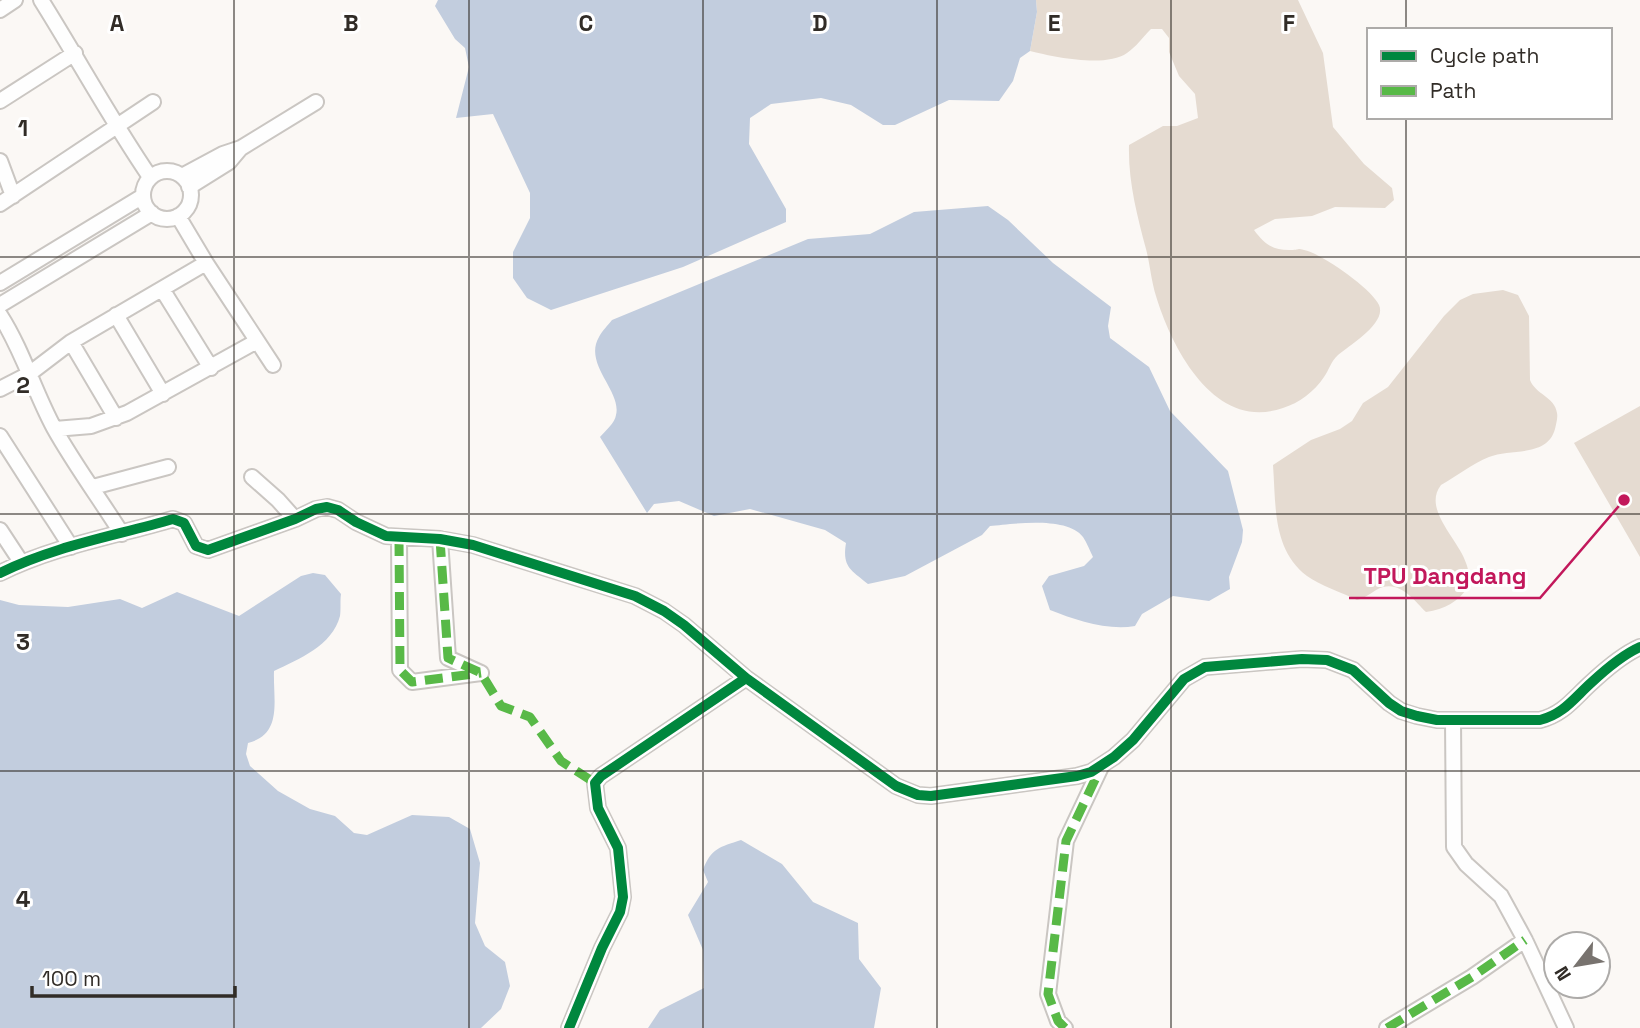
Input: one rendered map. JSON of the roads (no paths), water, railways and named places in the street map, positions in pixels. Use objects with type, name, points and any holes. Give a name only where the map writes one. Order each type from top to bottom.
[{"type":"street","points":[[0,10],[15,0]]},
{"type":"street","points":[[41,0],[75,53],[117,128],[150,177]]},
{"type":"street","points":[[0,101],[75,53]]},
{"type":"street","points":[[0,161],[6,200],[153,102]]},
{"type":"street","points":[[185,181],[223,154],[241,148],[316,102]]},
{"type":"street","points":[[162,171],[169,171],[185,181],[190,200],[183,212],[178,216],[164,218],[147,208],[143,196],[150,177],[162,171]]},
{"type":"street","points":[[0,284],[143,196]]},
{"type":"street","points":[[0,305],[152,213]]},
{"type":"street","points":[[178,216],[273,365]]},
{"type":"street","points":[[0,389],[29,374],[71,342],[206,263]]},
{"type":"street","points":[[162,289],[211,368]]},
{"type":"street","points":[[0,315],[22,352],[29,374],[55,429],[122,534]]},
{"type":"street","points":[[116,315],[163,394]]},
{"type":"street","points":[[55,429],[91,426],[116,418],[257,341]]},
{"type":"street","points":[[71,342],[116,418]]},
{"type":"street","points":[[0,436],[71,547]]},
{"type":"street","points":[[93,486],[168,467]]},
{"type":"street","points":[[252,477],[295,519]]},
{"type":"street","points":[[0,573],[21,562],[173,519],[184,523],[195,545],[208,550],[327,507],[338,510],[373,531],[399,538],[440,539],[473,545],[650,603],[684,625],[746,678],[896,786],[918,795],[931,796],[1077,776],[1101,767],[1133,740],[1184,679],[1205,667],[1301,659],[1327,660],[1353,670],[1401,711],[1437,720],[1540,720],[1551,718],[1570,705],[1590,683],[1629,652],[1640,647]]},
{"type":"street","points":[[0,530],[21,562]]},
{"type":"street","points":[[399,538],[400,670],[412,682],[481,673],[448,658],[440,539]]},
{"type":"street","points":[[569,1028],[620,912],[623,897],[618,848],[598,808],[595,783],[601,776],[746,678]]},
{"type":"street","points":[[1453,720],[1454,847],[1466,864],[1501,896],[1566,1028]]},
{"type":"street","points":[[1065,1028],[1058,1021],[1048,994],[1066,841],[1101,767]]},
{"type":"street","points":[[1387,1028],[1472,977],[1525,940]]},
{"type":"water","points":[[438,0],[1036,0],[1037,12],[1030,51],[1020,58],[1013,81],[999,101],[949,100],[895,125],[883,125],[851,105],[821,98],[771,104],[750,118],[749,144],[786,209],[786,222],[683,267],[551,310],[527,298],[513,278],[513,252],[530,218],[530,193],[493,114],[456,118],[469,67],[465,48],[455,39],[435,6]]},
{"type":"water","points":[[988,206],[1008,220],[1053,263],[1111,307],[1108,326],[1110,338],[1149,367],[1170,411],[1228,471],[1243,530],[1242,542],[1229,577],[1230,589],[1209,601],[1173,596],[1142,614],[1135,626],[1103,626],[1050,610],[1042,586],[1049,576],[1084,566],[1093,557],[1083,537],[1065,526],[1025,523],[990,526],[982,535],[905,576],[868,584],[849,567],[845,558],[846,543],[825,530],[750,509],[714,516],[679,501],[654,504],[647,513],[600,437],[614,421],[616,406],[614,396],[599,367],[595,347],[600,335],[612,320],[808,239],[870,234],[914,212]]},
{"type":"water","points":[[313,573],[325,575],[341,594],[340,616],[330,636],[322,643],[304,656],[274,671],[274,715],[267,732],[248,743],[246,754],[250,766],[278,791],[310,809],[335,816],[354,833],[367,835],[412,815],[449,817],[470,829],[480,863],[475,923],[485,946],[505,962],[510,986],[501,1009],[481,1028],[0,1028],[0,600],[19,605],[68,607],[120,599],[142,608],[177,592],[239,616],[301,576]]},
{"type":"water","points":[[741,840],[782,864],[813,902],[858,923],[859,959],[881,988],[874,1028],[648,1028],[660,1010],[704,988],[703,950],[688,915],[708,882],[703,870],[709,857],[722,847]]},
{"type":"place","name":"TPU Dangdang","points":[[1624,500]]}]
